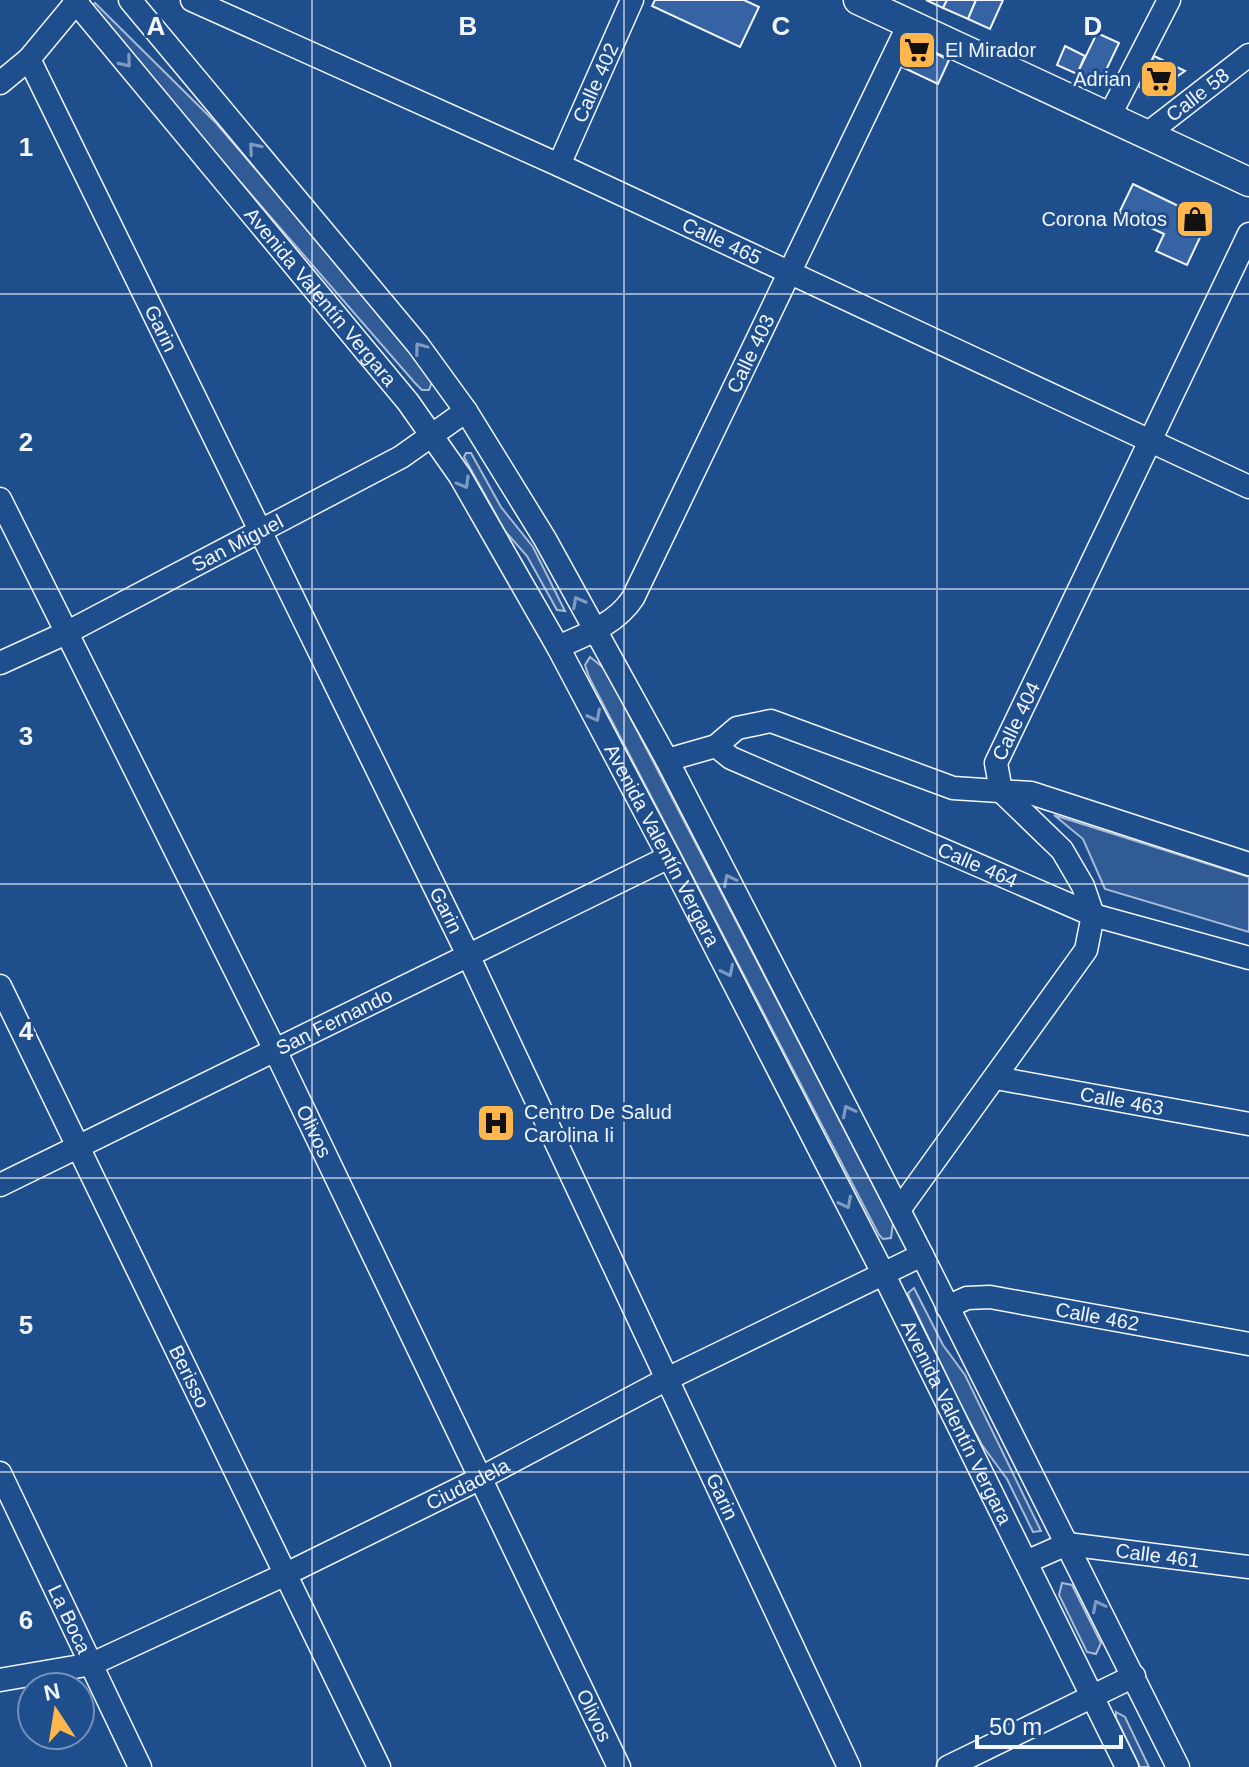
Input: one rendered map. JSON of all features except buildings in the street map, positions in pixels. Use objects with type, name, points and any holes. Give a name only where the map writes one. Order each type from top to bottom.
[{"type":"main road","points":[[858,0],[908,26],[1110,115],[1249,182]]},
{"type":"street","name":"Avenida Valentín Vergara","points":[[130,0],[418,345],[466,411],[545,539],[667,760],[899,1210],[1178,1767]]},
{"type":"street","name":"Calle 465","points":[[192,0],[559,165],[1249,487]]},
{"type":"street","name":"Calle 402","points":[[559,165],[632,0]]},
{"type":"street","points":[[1110,115],[1169,0]]},
{"type":"street","name":"Avenida Valentín Vergara","points":[[76,1],[433,437],[460,476],[558,647],[669,857],[884,1275],[1127,1767]]},
{"type":"street","points":[[0,83],[29,59],[76,1]]},
{"type":"street","name":"Calle 403","points":[[558,647],[594,631],[621,612],[633,598],[908,26]]},
{"type":"street","name":"Calle 58","points":[[1147,134],[1249,55]]},
{"type":"street","name":"Garin","points":[[29,59],[469,957],[849,1767]]},
{"type":"street","name":"Calle 404","points":[[1093,915],[1083,886],[1062,850],[1001,791],[996,763],[1249,234]]},
{"type":"street","name":"San Miguel","points":[[0,663],[66,633],[259,533],[433,437],[466,411]]},
{"type":"street","name":"Olivos","points":[[0,499],[275,1050],[619,1767]]},
{"type":"street","points":[[667,760],[716,746],[737,728],[771,721],[953,788],[1031,793],[1249,864]]},
{"type":"street","name":"Calle 464","points":[[716,746],[731,758],[1093,915],[1249,958]]},
{"type":"street","name":"San Fernando","points":[[0,1185],[669,857]]},
{"type":"street","points":[[899,1210],[1086,950],[1093,915]]},
{"type":"street","name":"Berisso","points":[[0,986],[379,1767]]},
{"type":"street","name":"Calle 463","points":[[996,1078],[1249,1124]]},
{"type":"street","name":"Ciudadela","points":[[0,1680],[92,1664],[286,1574],[479,1479],[667,1379],[922,1255]]},
{"type":"street","name":"Calle 462","points":[[947,1307],[967,1298],[990,1297],[1249,1344]]},
{"type":"street","name":"La Boca","points":[[0,1473],[140,1767]]},
{"type":"street","points":[[1026,1562],[1067,1544]]},
{"type":"street","name":"Calle 461","points":[[1067,1544],[1249,1567]]},
{"type":"street","points":[[948,1767],[1134,1676]]},
{"type":"shaded area","points":[[95,3],[216,123],[430,373],[433,379],[429,390],[422,390],[415,383],[202,138],[91,6]]},
{"type":"shaded area","points":[[466,453],[471,453],[501,507],[533,547],[565,611],[557,610],[527,556],[505,531],[464,457]]},
{"type":"shaded area","points":[[590,657],[605,669],[893,1223],[891,1238],[883,1239],[879,1235],[589,677],[585,665]]},
{"type":"shaded area","points":[[1054,815],[1249,877],[1249,932],[1105,889],[1083,839]]},
{"type":"shaded area","points":[[914,1288],[943,1345],[965,1375],[1041,1531],[1033,1532],[1007,1479],[982,1445],[958,1400],[909,1297],[908,1293]]},
{"type":"shaded area","points":[[1062,1583],[1072,1585],[1101,1643],[1096,1654],[1087,1652],[1059,1595]]},
{"type":"shaded area","points":[[1116,1712],[1125,1717],[1149,1767],[1140,1767]]},
{"type":"place","name":"El Mirador","points":[[917,50]]},
{"type":"place","name":"Adrian","points":[[1159,79]]},
{"type":"place","name":"Corona Motos","points":[[1195,219]]},
{"type":"place","name":"Centro De Salud Carolina Ii","points":[[496,1123]]}]
